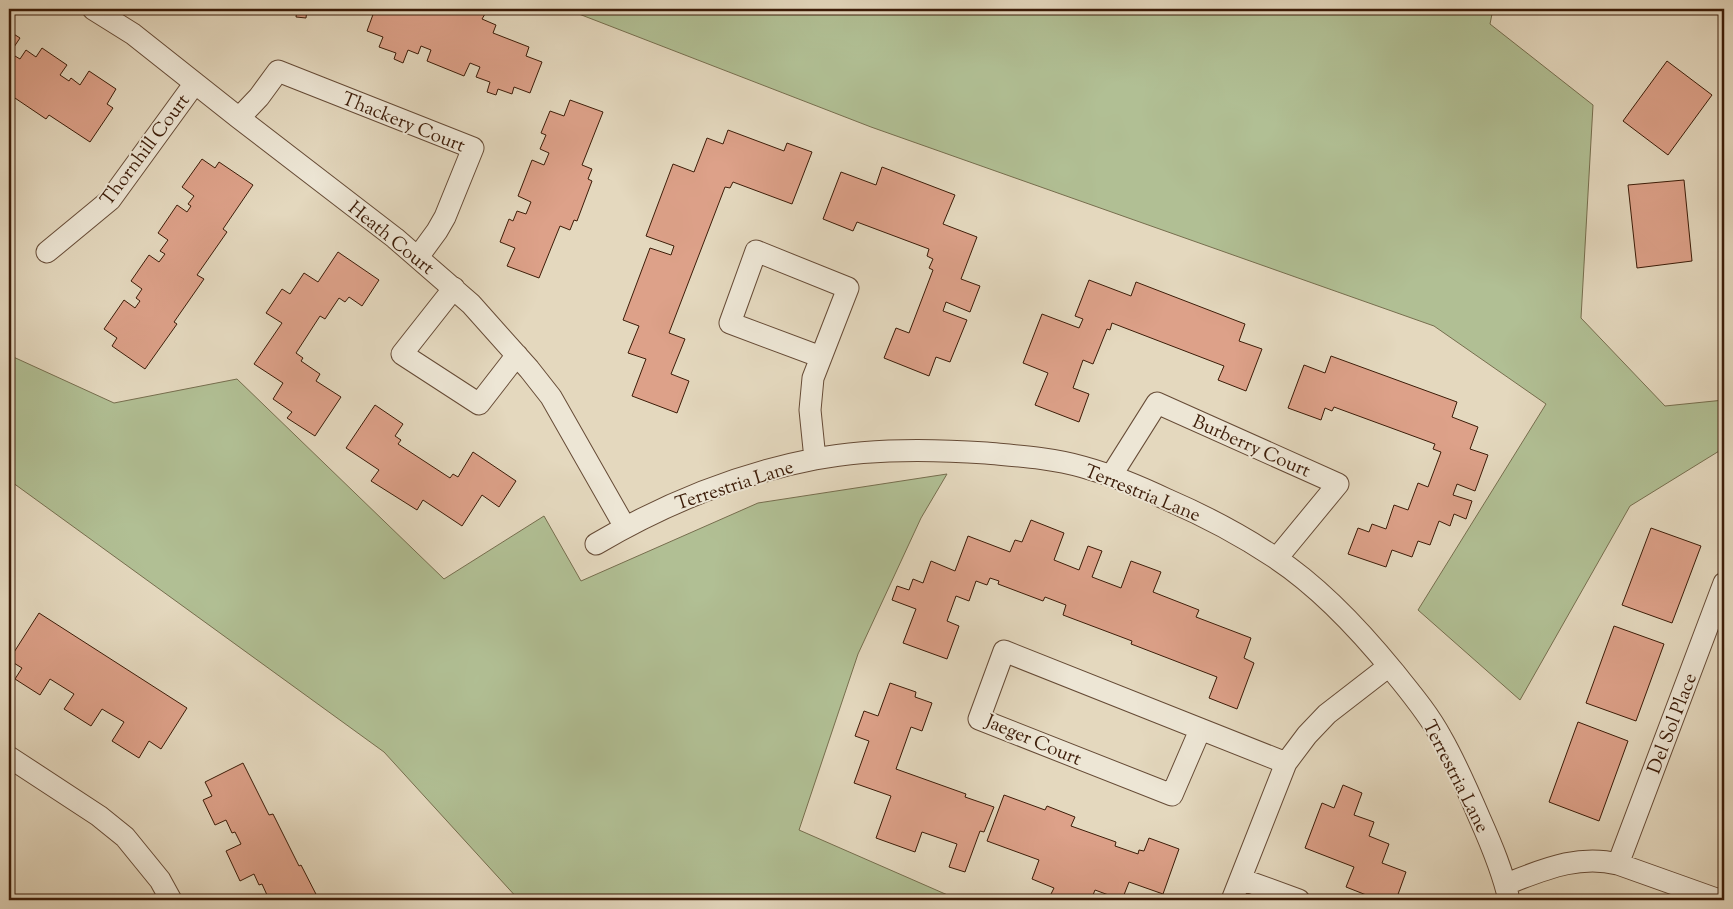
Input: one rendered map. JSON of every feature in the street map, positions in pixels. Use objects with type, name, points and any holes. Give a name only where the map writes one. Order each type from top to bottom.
[{"type":"street","name":"Heath Court","points":[[93,9],[133,34],[418,257],[454,288],[517,355],[556,405],[625,527]]},
{"type":"street","name":"Thackery Court","points":[[238,118],[259,97],[278,71],[473,148],[438,231],[418,257]]},
{"type":"street","name":"Thornhill Court","points":[[47,252],[110,200],[195,83]]},
{"type":"street","points":[[815,459],[810,410],[811,388],[813,378],[848,288],[756,251],[730,323],[821,357]]},
{"type":"street","points":[[454,288],[402,354],[479,404],[517,355]]},
{"type":"street","name":"Burberry Court","points":[[1110,476],[1157,403],[1338,484],[1277,558]]},
{"type":"street","name":"Terrestria Lane","points":[[596,544],[625,527],[688,497],[720,485],[815,459],[859,454],[942,450],[1014,455],[1081,466],[1110,476],[1196,512],[1277,558],[1337,608],[1363,635],[1417,701],[1440,734],[1469,792],[1493,849],[1507,892]]},
{"type":"street","name":"Del Sol Place","points":[[1618,864],[1724,583]]},
{"type":"street","name":"Jaeger Court","points":[[1200,730],[1172,795],[979,719],[1004,651],[1286,763]]},
{"type":"street","points":[[1232,900],[1286,763],[1307,735],[1327,714],[1389,666]]},
{"type":"street","points":[[9,757],[99,816],[126,837],[160,880],[171,900]]},
{"type":"street","points":[[1507,892],[1556,865],[1603,860],[1719,900]]},
{"type":"street","points":[[1241,878],[1299,900]]},
{"type":"green space","points":[[566,9],[1493,9],[1490,24],[1593,105],[1581,318],[1665,406],[1724,400],[1724,448],[1630,506],[1520,700],[1418,610],[1546,404],[1434,326],[871,127]]},
{"type":"green space","points":[[9,355],[114,403],[237,379],[444,579],[544,516],[581,581],[758,503],[947,474],[921,518],[858,654],[799,830],[959,900],[519,900],[384,752],[9,480]]},
{"type":"building","points":[[297,9],[307,9],[306,18],[296,17]]},
{"type":"building","points":[[375,9],[472,9],[485,14],[482,19],[496,25],[493,33],[529,47],[526,56],[542,62],[530,93],[514,87],[512,94],[498,89],[496,95],[487,92],[490,82],[476,77],[480,67],[470,63],[464,76],[427,61],[431,50],[421,46],[418,54],[408,50],[403,63],[394,59],[396,53],[379,47],[383,37],[367,31]]},
{"type":"building","points":[[9,31],[20,38],[10,53],[20,59],[26,50],[36,57],[42,48],[67,65],[60,75],[69,81],[71,78],[80,85],[89,71],[116,89],[107,104],[113,108],[90,142],[49,115],[46,119],[9,94]]},
{"type":"building","points":[[1667,61],[1712,95],[1668,155],[1623,121]]},
{"type":"building","points":[[570,100],[603,112],[582,165],[592,169],[588,179],[592,181],[577,221],[574,220],[570,230],[560,226],[539,278],[507,266],[515,248],[500,242],[509,219],[513,221],[517,211],[526,214],[531,202],[518,196],[532,160],[544,165],[549,153],[540,149],[546,135],[541,133],[550,111],[564,116]]},
{"type":"building","points":[[728,130],[784,151],[787,143],[812,152],[792,204],[733,182],[730,188],[725,187],[669,333],[685,339],[671,374],[689,381],[677,413],[632,396],[646,359],[628,353],[639,326],[623,320],[650,248],[671,255],[674,246],[646,236],[673,164],[694,172],[707,138],[723,144]]},
{"type":"building","points":[[202,159],[215,168],[219,162],[253,185],[223,229],[227,232],[197,275],[204,279],[174,322],[177,324],[145,369],[112,346],[117,338],[104,329],[124,300],[135,308],[140,301],[136,298],[142,289],[131,281],[149,255],[159,262],[165,254],[160,251],[168,240],[158,233],[177,205],[187,212],[191,206],[188,204],[194,196],[182,187]]},
{"type":"building","points":[[882,167],[955,195],[943,224],[977,237],[961,279],[980,286],[970,312],[946,302],[943,311],[967,320],[950,362],[936,357],[929,376],[884,358],[896,328],[909,333],[933,270],[929,268],[933,259],[927,256],[929,249],[857,222],[853,231],[823,219],[841,172],[876,185]]},
{"type":"building","points":[[1684,180],[1692,261],[1637,268],[1628,185]]},
{"type":"building","points":[[338,252],[379,280],[362,306],[349,297],[345,302],[339,298],[325,319],[320,316],[296,353],[303,358],[301,361],[320,374],[316,381],[341,397],[315,436],[287,418],[292,412],[273,399],[283,383],[254,364],[282,323],[266,313],[282,289],[290,294],[304,273],[318,282]]},
{"type":"building","points":[[1089,280],[1131,296],[1136,282],[1245,324],[1239,341],[1262,349],[1246,391],[1218,380],[1224,366],[1112,323],[1110,330],[1107,329],[1093,364],[1083,360],[1073,388],[1089,394],[1079,422],[1035,405],[1048,373],[1023,363],[1042,314],[1079,328],[1083,319],[1075,316]]},
{"type":"building","points":[[1331,356],[1457,402],[1452,417],[1478,427],[1470,449],[1488,455],[1475,491],[1457,484],[1453,495],[1472,501],[1466,519],[1454,514],[1450,526],[1439,521],[1430,545],[1418,541],[1412,557],[1392,550],[1386,567],[1348,554],[1358,528],[1369,532],[1372,524],[1386,529],[1394,505],[1408,510],[1418,483],[1428,487],[1441,452],[1433,449],[1435,444],[1334,407],[1332,411],[1325,408],[1321,420],[1288,408],[1304,365],[1325,373]]},
{"type":"building","points":[[375,405],[403,424],[395,436],[401,440],[398,444],[450,478],[453,474],[458,477],[473,452],[516,481],[499,507],[482,495],[462,526],[423,500],[417,510],[371,481],[379,470],[346,448]]},
{"type":"building","points":[[1031,520],[1064,533],[1054,560],[1079,570],[1088,546],[1102,551],[1092,577],[1121,588],[1131,561],[1161,572],[1153,592],[1199,610],[1196,617],[1251,638],[1244,658],[1254,663],[1237,709],[1209,698],[1217,677],[1131,644],[1132,641],[1063,615],[1066,605],[1045,597],[1043,601],[998,584],[999,581],[990,578],[987,585],[976,581],[969,601],[956,596],[947,621],[959,626],[947,659],[903,643],[916,609],[892,600],[897,586],[909,590],[913,579],[923,583],[931,561],[955,571],[968,536],[1010,552],[1015,540],[1022,542]]},
{"type":"building","points":[[1651,528],[1701,546],[1672,623],[1622,605]]},
{"type":"building","points":[[39,613],[187,708],[161,749],[149,741],[139,758],[112,741],[124,722],[102,709],[91,726],[64,709],[74,694],[50,679],[40,695],[15,679],[22,668],[9,660]]},
{"type":"building","points":[[1614,626],[1664,644],[1636,721],[1586,703]]},
{"type":"building","points":[[890,683],[916,692],[915,697],[932,703],[922,731],[911,727],[896,769],[966,794],[965,797],[994,807],[984,832],[980,831],[965,872],[949,867],[957,844],[922,832],[915,852],[876,838],[891,796],[854,783],[869,741],[855,736],[864,711],[878,716]]},
{"type":"building","points":[[1578,722],[1628,741],[1599,821],[1549,802]]},
{"type":"building","points":[[243,763],[269,815],[273,814],[299,866],[301,865],[319,900],[256,900],[267,895],[262,884],[259,885],[254,874],[240,881],[226,851],[241,844],[235,832],[232,833],[226,820],[215,825],[203,800],[212,796],[205,782]]},
{"type":"building","points":[[1343,785],[1362,793],[1354,815],[1374,822],[1369,836],[1389,844],[1382,863],[1406,872],[1396,900],[1379,900],[1346,887],[1354,867],[1305,848],[1322,803],[1334,808]]},
{"type":"building","points":[[1004,795],[1045,810],[1047,806],[1075,817],[1071,826],[1116,842],[1115,846],[1138,854],[1139,850],[1144,851],[1149,838],[1179,849],[1163,894],[1129,882],[1122,900],[1095,890],[1091,900],[1061,900],[1050,896],[1054,888],[1032,879],[1039,860],[987,841]]}]
